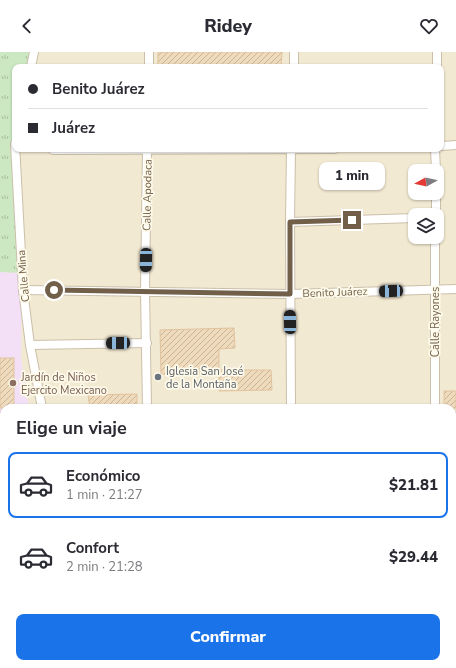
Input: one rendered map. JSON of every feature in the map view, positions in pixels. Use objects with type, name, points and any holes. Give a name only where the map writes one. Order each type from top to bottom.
[{"type":"street","points":[[32,64],[34,52]]},
{"type":"street","points":[[149,52],[149,64]]},
{"type":"street","points":[[294,52],[294,64]]},
{"type":"street","points":[[437,52],[437,64]]},
{"type":"street","points":[[444,146],[456,146]]},
{"type":"street","name":"Calle Mina","points":[[15,152],[23,290],[30,345],[41,404]]},
{"type":"street","name":"Calle Apodaca","points":[[147,152],[145,291],[147,404]]},
{"type":"street","points":[[291,152],[290,294],[292,404]]},
{"type":"street","points":[[435,152],[436,164]]},
{"type":"street","points":[[290,222],[408,218]]},
{"type":"street","name":"Calle Rayones","points":[[435,244],[435,404]]},
{"type":"street","name":"Benito Juárez","points":[[23,290],[290,294],[456,289]]},
{"type":"street","points":[[30,345],[146,343]]},
{"type":"shaded area","points":[[0,52],[456,52],[456,404],[0,404]]},
{"type":"shaded area","points":[[0,272],[22,273],[21,358],[28,404],[0,404]]},
{"type":"green space","points":[[0,52],[34,52],[32,64],[12,64],[12,152],[15,152],[22,273],[0,272]]},
{"type":"building","points":[[158,52],[282,52],[281,64],[158,64]]},
{"type":"building","points":[[234,328],[235,348],[219,349],[219,370],[271,370],[272,390],[219,391],[219,374],[161,374],[160,330]]},
{"type":"building","points":[[0,358],[14,358],[14,404],[0,404]]},
{"type":"building","points":[[444,391],[456,391],[456,404],[444,404]]},
{"type":"building","points":[[137,394],[137,404],[89,404],[88,395]]},
{"type":"place","name":"Iglesia San José de la Montaña","points":[[158,377]]},
{"type":"place","name":"Jardín de Niños Ejercito Mexicano","points":[[13,383]]},
{"type":"route","points":[[54,290],[290,294],[290,222],[352,220]]}]
